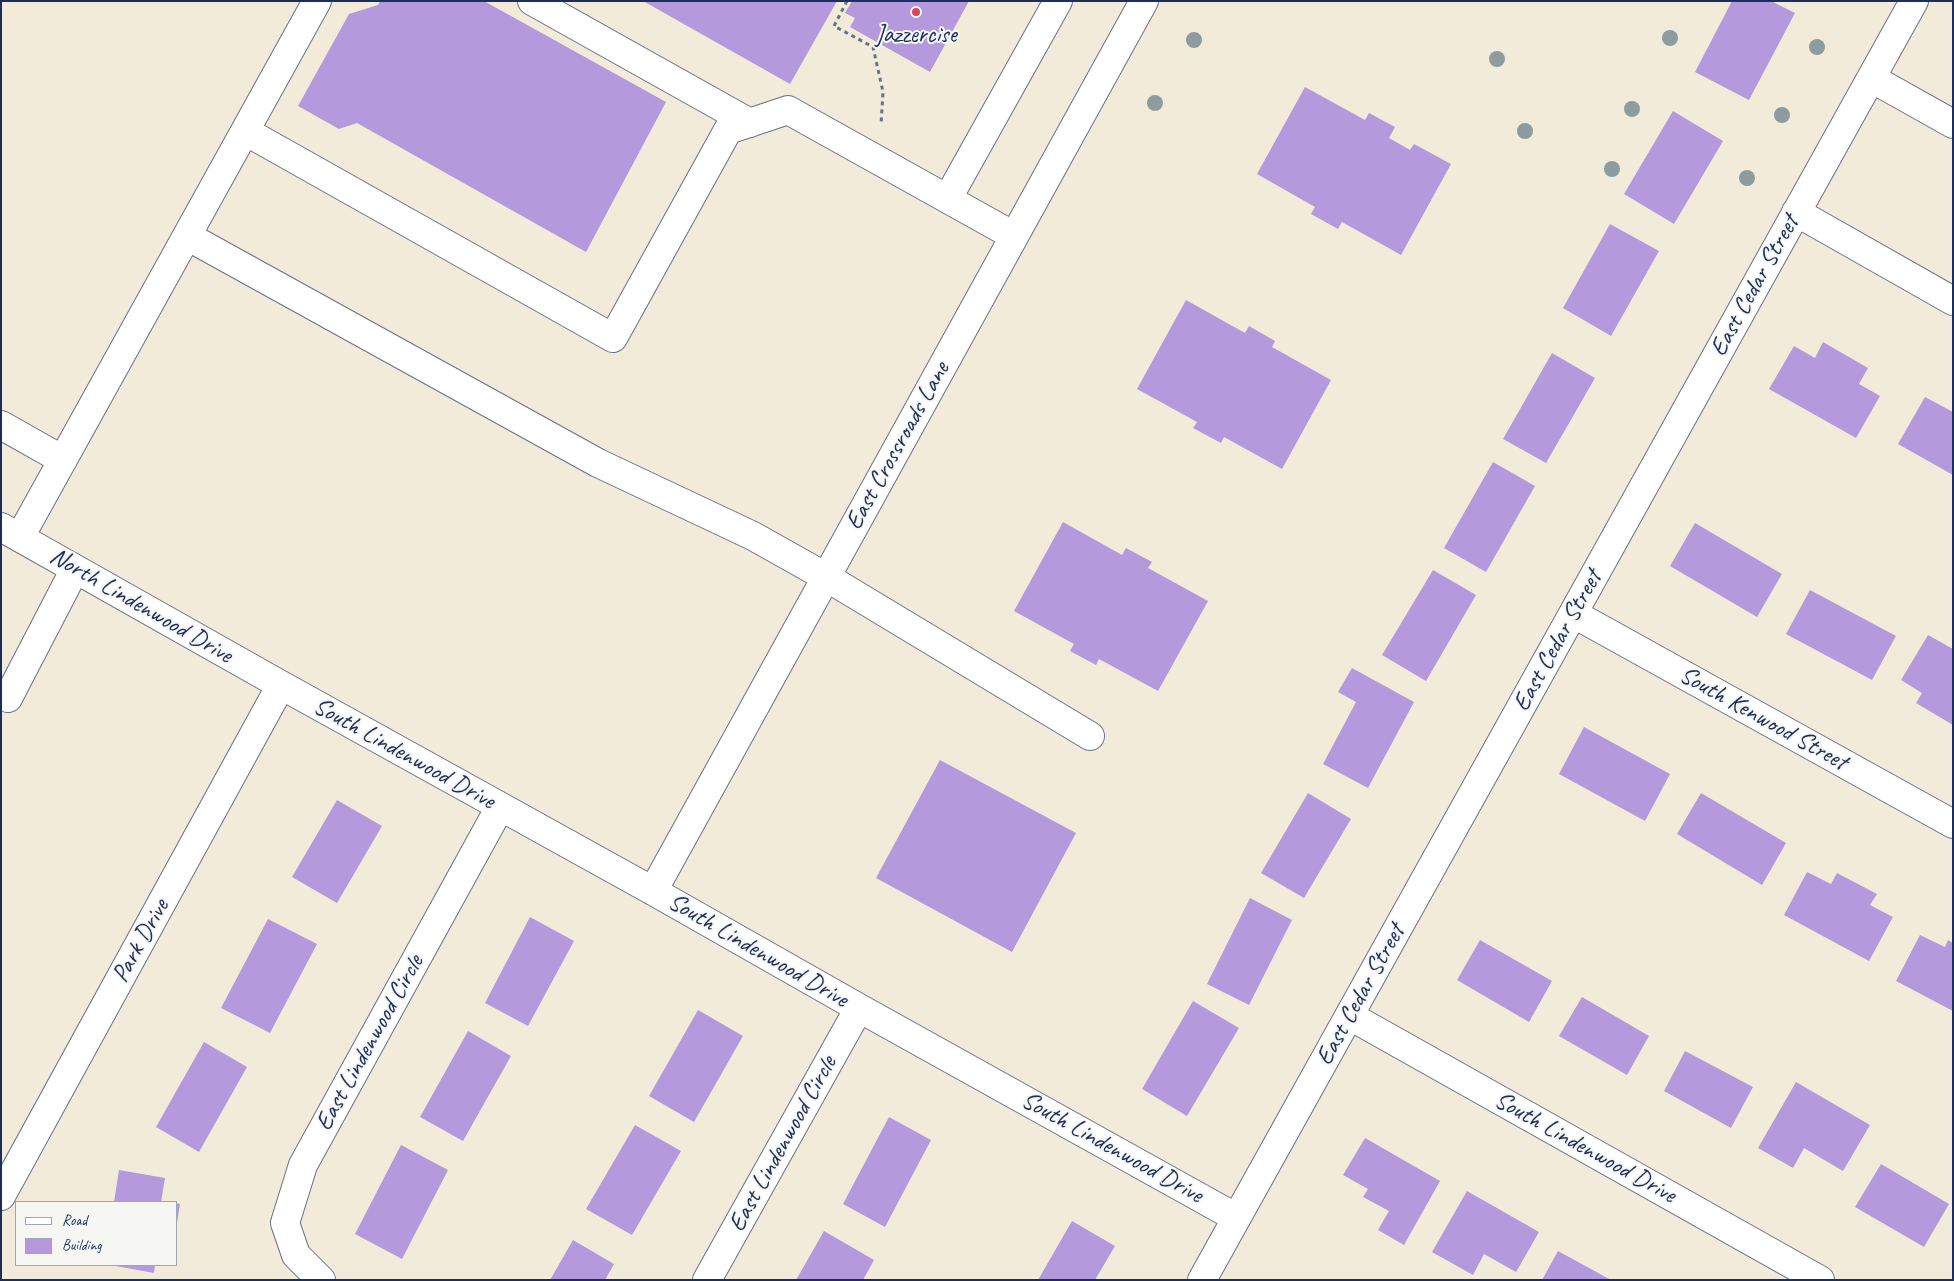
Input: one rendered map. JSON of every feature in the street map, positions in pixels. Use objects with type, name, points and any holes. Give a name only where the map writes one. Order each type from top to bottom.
[{"type":"street","points":[[11,532],[63,460],[317,1]]},
{"type":"street","points":[[532,1],[750,122]]},
{"type":"street","points":[[948,198],[1058,1]]},
{"type":"street","name":"East Crossroads Lane","points":[[653,891],[1144,1]]},
{"type":"street","name":"East Cedar Street","points":[[1202,1280],[1235,1217],[1350,1016],[1914,1]]},
{"type":"street","points":[[1871,78],[1953,124]]},
{"type":"street","points":[[245,131],[613,338],[728,130],[788,110],[1014,236]]},
{"type":"street","points":[[1796,212],[1953,301]]},
{"type":"street","points":[[187,236],[598,463],[738,528],[826,577],[1090,736]]},
{"type":"street","points":[[1,425],[63,460]]},
{"type":"street","name":"North Lindenwood Drive","points":[[11,532],[281,686]]},
{"type":"street","points":[[1,694],[8,698],[75,569]]},
{"type":"street","name":"South Kenwood Street","points":[[1574,614],[1953,824]]},
{"type":"street","name":"South Lindenwood Drive","points":[[281,686],[653,891],[1235,1217]]},
{"type":"street","name":"Park Drive","points":[[1,1196],[281,686]]},
{"type":"street","name":"East Lindenwood Circle","points":[[321,1280],[296,1255],[285,1223],[303,1165],[500,807]]},
{"type":"street","name":"East Lindenwood Circle","points":[[707,1280],[859,1008]]},
{"type":"street","name":"South Lindenwood Drive","points":[[1350,1016],[1820,1280]]},
{"type":"path","points":[[847,1],[834,26],[873,47],[883,92],[879,161]]},
{"type":"building","points":[[380,1],[484,1],[666,102],[586,252],[357,123],[339,129],[298,106],[349,14],[378,5]]},
{"type":"building","points":[[643,1],[837,1],[790,84]]},
{"type":"building","points":[[852,1],[969,1],[930,72],[850,27],[855,18],[845,13]]},
{"type":"building","points":[[1732,1],[1771,1],[1795,13],[1749,100],[1695,72]]},
{"type":"building","points":[[1305,87],[1365,120],[1369,113],[1395,127],[1389,138],[1410,150],[1414,144],[1451,164],[1401,255],[1342,222],[1338,229],[1311,214],[1315,207],[1257,174]]},
{"type":"building","points":[[1673,111],[1723,141],[1674,224],[1624,194]]},
{"type":"building","points":[[1610,224],[1659,251],[1611,336],[1563,308]]},
{"type":"building","points":[[1186,300],[1245,333],[1249,326],[1275,341],[1272,347],[1331,380],[1282,469],[1224,437],[1221,443],[1193,428],[1197,422],[1137,389]]},
{"type":"building","points":[[1823,342],[1868,368],[1859,384],[1880,396],[1856,438],[1769,389],[1794,346],[1815,358]]},
{"type":"building","points":[[1552,353],[1595,378],[1546,463],[1503,439]]},
{"type":"building","points":[[1925,397],[1953,412],[1953,475],[1898,444]]},
{"type":"building","points":[[1493,462],[1535,486],[1486,572],[1444,548]]},
{"type":"building","points":[[1063,522],[1122,555],[1126,548],[1152,562],[1148,568],[1208,601],[1158,691],[1099,659],[1096,665],[1070,651],[1074,644],[1014,611]]},
{"type":"building","points":[[1695,523],[1782,574],[1757,617],[1670,566]]},
{"type":"building","points":[[1433,570],[1476,595],[1426,681],[1382,655]]},
{"type":"building","points":[[1810,590],[1896,636],[1872,680],[1786,634]]},
{"type":"building","points":[[1928,635],[1953,649],[1953,725],[1916,703],[1922,693],[1901,680]]},
{"type":"building","points":[[1352,668],[1414,702],[1368,788],[1323,764],[1356,702],[1338,692]]},
{"type":"building","points":[[1584,727],[1670,774],[1645,821],[1559,774]]},
{"type":"building","points":[[940,760],[1076,833],[1012,952],[876,878]]},
{"type":"building","points":[[1308,793],[1351,819],[1304,898],[1261,873]]},
{"type":"building","points":[[1701,793],[1786,843],[1762,885],[1677,834]]},
{"type":"building","points":[[337,800],[382,826],[337,903],[292,877]]},
{"type":"building","points":[[1807,872],[1831,884],[1837,873],[1877,894],[1870,905],[1893,917],[1869,961],[1784,915]]},
{"type":"building","points":[[1250,898],[1292,920],[1249,1005],[1207,984]]},
{"type":"building","points":[[530,917],[574,941],[528,1026],[485,1003]]},
{"type":"building","points":[[268,919],[317,944],[270,1033],[221,1008]]},
{"type":"building","points":[[1920,935],[1945,947],[1948,940],[1953,943],[1953,1011],[1896,981]]},
{"type":"building","points":[[1480,940],[1552,981],[1529,1022],[1457,980]]},
{"type":"building","points":[[1582,997],[1649,1036],[1627,1075],[1559,1036]]},
{"type":"building","points":[[1193,1001],[1239,1028],[1187,1116],[1142,1089]]},
{"type":"building","points":[[698,1010],[743,1036],[694,1122],[649,1096]]},
{"type":"building","points":[[468,1031],[511,1056],[463,1141],[420,1117]]},
{"type":"building","points":[[204,1042],[247,1067],[199,1152],[156,1127]]},
{"type":"building","points":[[1685,1051],[1753,1087],[1731,1128],[1664,1091]]},
{"type":"building","points":[[1796,1082],[1870,1125],[1843,1171],[1804,1148],[1793,1168],[1758,1148]]},
{"type":"building","points":[[889,1117],[931,1140],[885,1227],[843,1204]]},
{"type":"building","points":[[635,1125],[681,1151],[632,1235],[586,1209]]},
{"type":"building","points":[[1365,1138],[1440,1181],[1404,1245],[1378,1230],[1389,1211],[1363,1197],[1368,1189],[1343,1175]]},
{"type":"building","points":[[401,1145],[448,1170],[402,1259],[355,1234]]},
{"type":"building","points":[[1881,1164],[1949,1204],[1924,1247],[1855,1207]]},
{"type":"building","points":[[119,1170],[165,1178],[161,1201],[114,1201]]},
{"type":"building","points":[[1467,1191],[1539,1232],[1516,1272],[1484,1254],[1473,1275],[1432,1252]]},
{"type":"building","points":[[1072,1221],[1115,1246],[1095,1280],[1038,1280]]},
{"type":"building","points":[[824,1231],[874,1260],[863,1280],[796,1280]]},
{"type":"building","points":[[573,1240],[614,1264],[605,1280],[550,1280]]},
{"type":"building","points":[[1558,1251],[1611,1280],[1542,1280]]},
{"type":"building","points":[[116,1266],[155,1266],[154,1273]]},
{"type":"place","name":"Jazzercise","points":[[916,12]]}]
